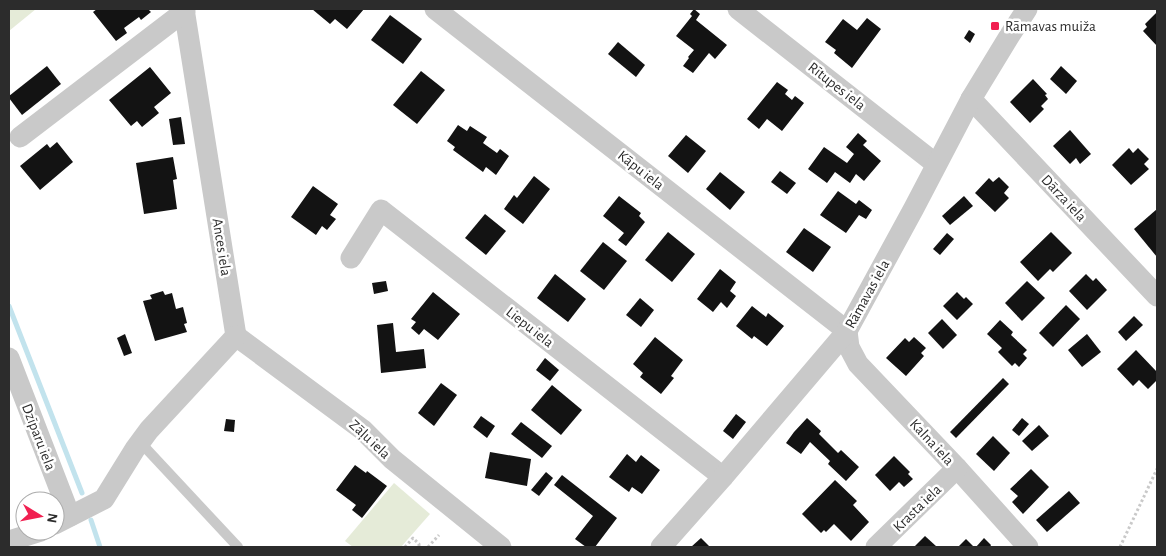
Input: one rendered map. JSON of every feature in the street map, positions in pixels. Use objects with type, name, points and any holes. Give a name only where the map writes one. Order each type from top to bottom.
[{"type":"street","name":"Kāpu iela","points":[[435,9],[847,331]]},
{"type":"street","name":"Rītupes iela","points":[[738,9],[936,164]]},
{"type":"street","name":"Rāmavas iela","points":[[661,547],[847,331],[971,99],[1027,9]]},
{"type":"street","points":[[20,137],[184,10]]},
{"type":"street","name":"Ances iela","points":[[184,10],[236,336]]},
{"type":"street","name":"Dārza iela","points":[[971,99],[1157,296]]},
{"type":"street","name":"Liepu iela","points":[[351,258],[381,210],[723,477]]},
{"type":"street","name":"Kalna iela","points":[[847,331],[849,347],[858,364],[957,468],[1028,547]]},
{"type":"street","points":[[65,518],[104,499],[148,430],[236,336]]},
{"type":"street","name":"Zāļu iela","points":[[236,336],[363,430],[392,460],[501,547]]},
{"type":"street","name":"Dzīparu iela","points":[[9,358],[53,491]]},
{"type":"street","name":"Krasta iela","points":[[876,547],[957,468]]},
{"type":"lane","points":[[137,445],[238,547]]},
{"type":"path","points":[[1120,547],[1157,469]]},
{"type":"path","points":[[428,547],[439,535]]},
{"type":"path","points":[[405,547],[413,538],[420,547]]},
{"type":"green space","points":[[9,9],[36,9],[9,31]]},
{"type":"green space","points":[[394,483],[430,514],[401,547],[353,547],[345,541]]},
{"type":"building","points":[[97,9],[148,9],[151,12],[141,20],[139,17],[124,28],[127,33],[116,41],[93,12]]},
{"type":"building","points":[[312,9],[364,9],[347,29],[335,19],[330,24]]},
{"type":"building","points":[[694,9],[700,14],[696,20],[727,45],[715,59],[709,53],[693,73],[683,66],[694,50],[676,36],[692,16],[690,14]]},
{"type":"building","points":[[1157,12],[1157,46],[1143,31],[1147,27],[1145,24]]},
{"type":"building","points":[[390,15],[422,39],[403,64],[371,40]]},
{"type":"building","points":[[867,18],[881,29],[852,68],[834,53],[836,50],[825,42],[843,19],[857,30]]},
{"type":"building","points":[[969,30],[975,34],[970,43],[964,38]]},
{"type":"building","points":[[618,42],[645,65],[636,77],[608,54]]},
{"type":"building","points":[[47,66],[61,84],[22,115],[9,96]]},
{"type":"building","points":[[1061,66],[1077,81],[1066,94],[1050,79]]},
{"type":"building","points":[[150,67],[171,93],[154,107],[159,113],[142,127],[137,121],[131,126],[109,100]]},
{"type":"building","points":[[421,71],[445,90],[417,124],[393,105]]},
{"type":"building","points":[[1033,79],[1047,94],[1045,95],[1048,99],[1041,106],[1044,109],[1030,123],[1010,102]]},
{"type":"building","points":[[777,82],[788,90],[785,94],[792,100],[795,96],[804,103],[782,131],[767,119],[759,129],[747,119]]},
{"type":"building","points":[[181,117],[185,144],[173,145],[169,119]]},
{"type":"building","points":[[458,125],[467,131],[470,126],[487,137],[483,143],[497,153],[500,149],[509,156],[496,175],[486,167],[483,172],[453,150],[455,147],[447,141]]},
{"type":"building","points":[[1070,130],[1091,154],[1080,164],[1076,158],[1070,164],[1053,146]]},
{"type":"building","points":[[858,133],[867,141],[863,145],[881,161],[864,181],[856,174],[850,183],[835,172],[827,183],[808,169],[824,147],[847,163],[854,154],[846,147]]},
{"type":"building","points":[[686,135],[706,151],[688,173],[668,156]]},
{"type":"building","points":[[57,142],[73,162],[40,190],[20,166],[47,144],[50,148]]},
{"type":"building","points":[[1129,148],[1133,153],[1138,148],[1149,159],[1144,164],[1149,169],[1131,185],[1112,165]]},
{"type":"building","points":[[173,157],[177,179],[173,180],[177,209],[144,214],[136,163]]},
{"type":"building","points":[[780,171],[796,183],[787,194],[771,182]]},
{"type":"building","points":[[720,172],[745,192],[730,210],[706,189]]},
{"type":"building","points":[[534,176],[550,189],[523,224],[504,209],[514,195],[517,198]]},
{"type":"building","points":[[999,177],[1009,187],[1004,193],[1009,198],[995,212],[975,193],[989,178],[993,182]]},
{"type":"building","points":[[313,186],[338,204],[330,215],[336,219],[327,230],[322,226],[316,235],[291,217]]},
{"type":"building","points":[[838,191],[856,204],[859,200],[872,210],[866,219],[859,215],[846,233],[820,215]]},
{"type":"building","points":[[619,196],[641,213],[639,216],[645,222],[626,246],[618,240],[624,233],[603,216]]},
{"type":"building","points":[[964,196],[973,206],[950,225],[942,216]]},
{"type":"building","points":[[1157,209],[1157,257],[1134,229]]},
{"type":"building","points":[[485,214],[506,231],[486,255],[465,238]]},
{"type":"building","points":[[804,228],[831,247],[813,272],[786,252]]},
{"type":"building","points":[[668,232],[695,254],[672,282],[645,260]]},
{"type":"building","points":[[1051,232],[1072,253],[1053,272],[1050,269],[1038,281],[1020,262]]},
{"type":"building","points":[[947,233],[954,239],[940,255],[933,249]]},
{"type":"building","points":[[603,242],[627,261],[604,290],[580,271]]},
{"type":"building","points":[[720,269],[736,282],[730,291],[736,296],[727,308],[721,302],[713,312],[697,299]]},
{"type":"building","points":[[555,274],[586,299],[568,322],[537,298]]},
{"type":"building","points":[[1086,274],[1093,281],[1096,278],[1107,290],[1087,310],[1069,291]]},
{"type":"building","points":[[386,281],[388,291],[374,294],[372,283]]},
{"type":"building","points":[[1027,281],[1045,298],[1022,321],[1005,303]]},
{"type":"building","points":[[163,291],[165,295],[172,293],[176,309],[183,307],[187,323],[184,324],[187,332],[155,341],[143,301],[152,299],[150,295]]},
{"type":"building","points":[[433,292],[460,314],[438,340],[424,329],[419,335],[411,328],[416,322],[411,319]]},
{"type":"building","points":[[957,292],[973,304],[957,320],[943,306]]},
{"type":"building","points":[[640,298],[654,310],[641,327],[626,315]]},
{"type":"building","points":[[1066,305],[1080,319],[1053,347],[1039,333]]},
{"type":"building","points":[[752,306],[766,317],[768,313],[784,326],[767,346],[754,336],[752,339],[736,326]]},
{"type":"building","points":[[1134,316],[1143,325],[1126,341],[1118,332]]},
{"type":"building","points":[[942,319],[957,335],[943,349],[928,333]]},
{"type":"building","points":[[1000,320],[1013,332],[1011,335],[1027,350],[1023,354],[1027,358],[1019,367],[1015,363],[1012,366],[998,352],[1002,348],[987,334]]},
{"type":"building","points":[[393,323],[396,352],[424,349],[426,368],[381,373],[377,325]]},
{"type":"building","points":[[125,334],[132,353],[124,356],[117,338]]},
{"type":"building","points":[[1087,334],[1101,352],[1082,367],[1068,350]]},
{"type":"building","points":[[655,337],[683,360],[671,376],[674,378],[661,394],[640,377],[643,373],[633,364]]},
{"type":"building","points":[[914,337],[926,348],[921,353],[924,356],[906,376],[886,358],[905,338],[909,342]]},
{"type":"building","points":[[1136,350],[1157,372],[1157,380],[1148,389],[1139,380],[1133,386],[1117,369]]},
{"type":"building","points":[[545,358],[559,370],[550,381],[536,370]]},
{"type":"building","points":[[1003,378],[1009,384],[956,438],[950,432]]},
{"type":"building","points":[[441,383],[457,395],[434,426],[418,413]]},
{"type":"building","points":[[552,385],[582,410],[561,435],[531,410]]},
{"type":"building","points":[[736,414],[746,422],[733,439],[723,431]]},
{"type":"building","points":[[481,416],[495,426],[487,438],[473,427]]},
{"type":"building","points":[[807,418],[821,431],[819,434],[838,453],[841,450],[859,467],[846,481],[828,464],[830,461],[810,442],[801,454],[786,443]]},
{"type":"building","points":[[1022,418],[1029,424],[1019,436],[1012,430]]},
{"type":"building","points":[[226,419],[235,420],[234,432],[224,431]]},
{"type":"building","points":[[521,422],[552,446],[542,458],[511,434]]},
{"type":"building","points":[[1039,425],[1049,436],[1032,451],[1022,441]]},
{"type":"building","points":[[993,436],[1010,453],[994,471],[976,454]]},
{"type":"building","points":[[490,452],[531,459],[527,486],[485,478]]},
{"type":"building","points":[[627,454],[636,462],[641,455],[660,470],[642,494],[632,487],[629,492],[609,477]]},
{"type":"building","points":[[894,456],[910,472],[908,474],[913,479],[904,487],[899,482],[890,491],[875,475]]},
{"type":"building","points":[[355,465],[366,473],[367,471],[387,486],[362,518],[352,510],[356,505],[336,490]]},
{"type":"building","points":[[1031,469],[1049,487],[1023,514],[1012,502],[1018,496],[1010,489]]},
{"type":"building","points":[[546,472],[553,478],[539,496],[531,490]]},
{"type":"building","points":[[562,475],[617,518],[595,547],[586,547],[575,539],[593,516],[554,485]]},
{"type":"building","points":[[835,480],[857,501],[853,505],[869,522],[851,541],[834,524],[826,532],[824,530],[821,533],[802,514]]},
{"type":"building","points":[[1069,491],[1080,503],[1047,532],[1036,520]]},
{"type":"building","points":[[925,536],[937,547],[914,547]]},
{"type":"building","points":[[701,538],[710,547],[691,547]]},
{"type":"building","points":[[984,538],[991,545],[990,547],[976,547]]},
{"type":"building","points":[[966,539],[974,547],[958,547]]},
{"type":"waterway","points":[[9,306],[82,493]]},
{"type":"waterway","points":[[91,520],[100,547]]},
{"type":"place","name":"Rāmavas muiža","points":[[995,26]]}]
